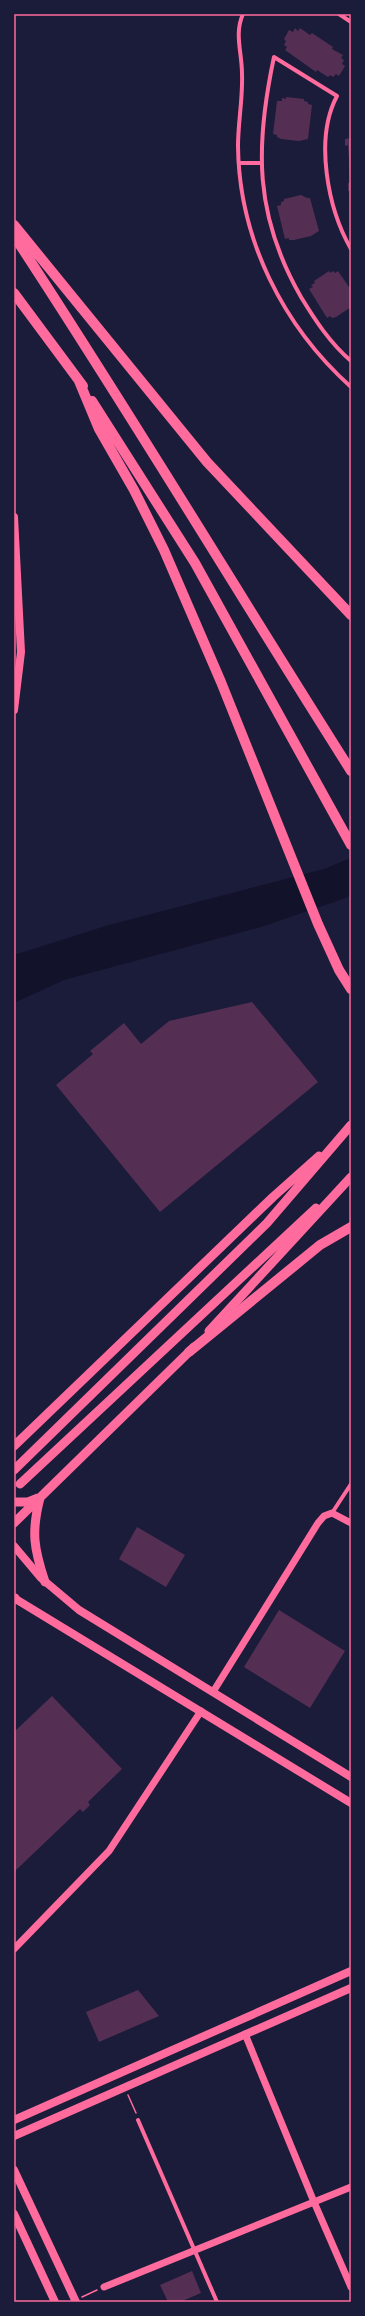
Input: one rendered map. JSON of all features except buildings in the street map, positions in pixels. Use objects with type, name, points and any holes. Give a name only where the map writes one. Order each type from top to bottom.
[{"type":"highway","points":[[14,225],[207,462],[351,615]]},
{"type":"highway","points":[[14,236],[96,360],[252,616],[351,771]]},
{"type":"highway","points":[[14,293],[79,381],[195,563],[351,845]]},
{"type":"highway","points":[[79,381],[98,429],[134,490],[164,550],[277,820],[318,924],[339,970],[351,990]]},
{"type":"highway","points":[[14,1470],[267,1223],[351,1125]]},
{"type":"highway","points":[[14,1446],[273,1197],[344,1133]]},
{"type":"highway","points":[[14,1523],[189,1352],[351,1176]]},
{"type":"highway","points":[[20,1484],[351,1176]]},
{"type":"highway","points":[[189,1352],[320,1245],[351,1227]]},
{"type":"highway","points":[[14,1502],[28,1502],[41,1496]]},
{"type":"highway","points":[[41,1496],[34,1529],[34,1542],[45,1582]]},
{"type":"main road","points":[[14,517],[21,652],[14,710]]},
{"type":"main road","points":[[14,1546],[45,1582],[78,1610],[351,1777]]},
{"type":"main road","points":[[14,1598],[351,1804]]},
{"type":"main road","points":[[14,2120],[351,1972]]},
{"type":"main road","points":[[14,2136],[351,1988]]},
{"type":"main road","points":[[14,2170],[75,2301]]},
{"type":"main road","points":[[14,2214],[55,2302]]},
{"type":"street","points":[[243,14],[238,25],[242,73],[238,147],[244,195],[253,236],[278,297],[310,345],[329,367],[351,386]]},
{"type":"street","points":[[339,14],[351,22]]},
{"type":"street","points":[[351,249],[342,234],[335,212],[327,168],[325,141],[333,104],[337,96],[274,57],[265,104],[260,148],[269,224],[280,257],[306,305],[322,329],[339,350],[351,361]]},
{"type":"street","points":[[240,164],[262,163]]},
{"type":"street","points":[[213,1692],[318,1523],[324,1516],[332,1513],[351,1484]]},
{"type":"street","points":[[332,1513],[351,1523]]},
{"type":"street","points":[[14,1949],[109,1851],[201,1711]]},
{"type":"street","points":[[245,2034],[314,2202],[351,2287]]},
{"type":"street","points":[[138,2120],[194,2251],[218,2302]]},
{"type":"street","points":[[104,2287],[351,2187]]},
{"type":"path","points":[[125,2088],[138,2120]]},
{"type":"path","points":[[75,2301],[104,2287]]},
{"type":"shaded area","points":[[351,858],[351,896],[261,927],[64,980],[14,1003],[14,955],[109,925],[324,869]]}]
